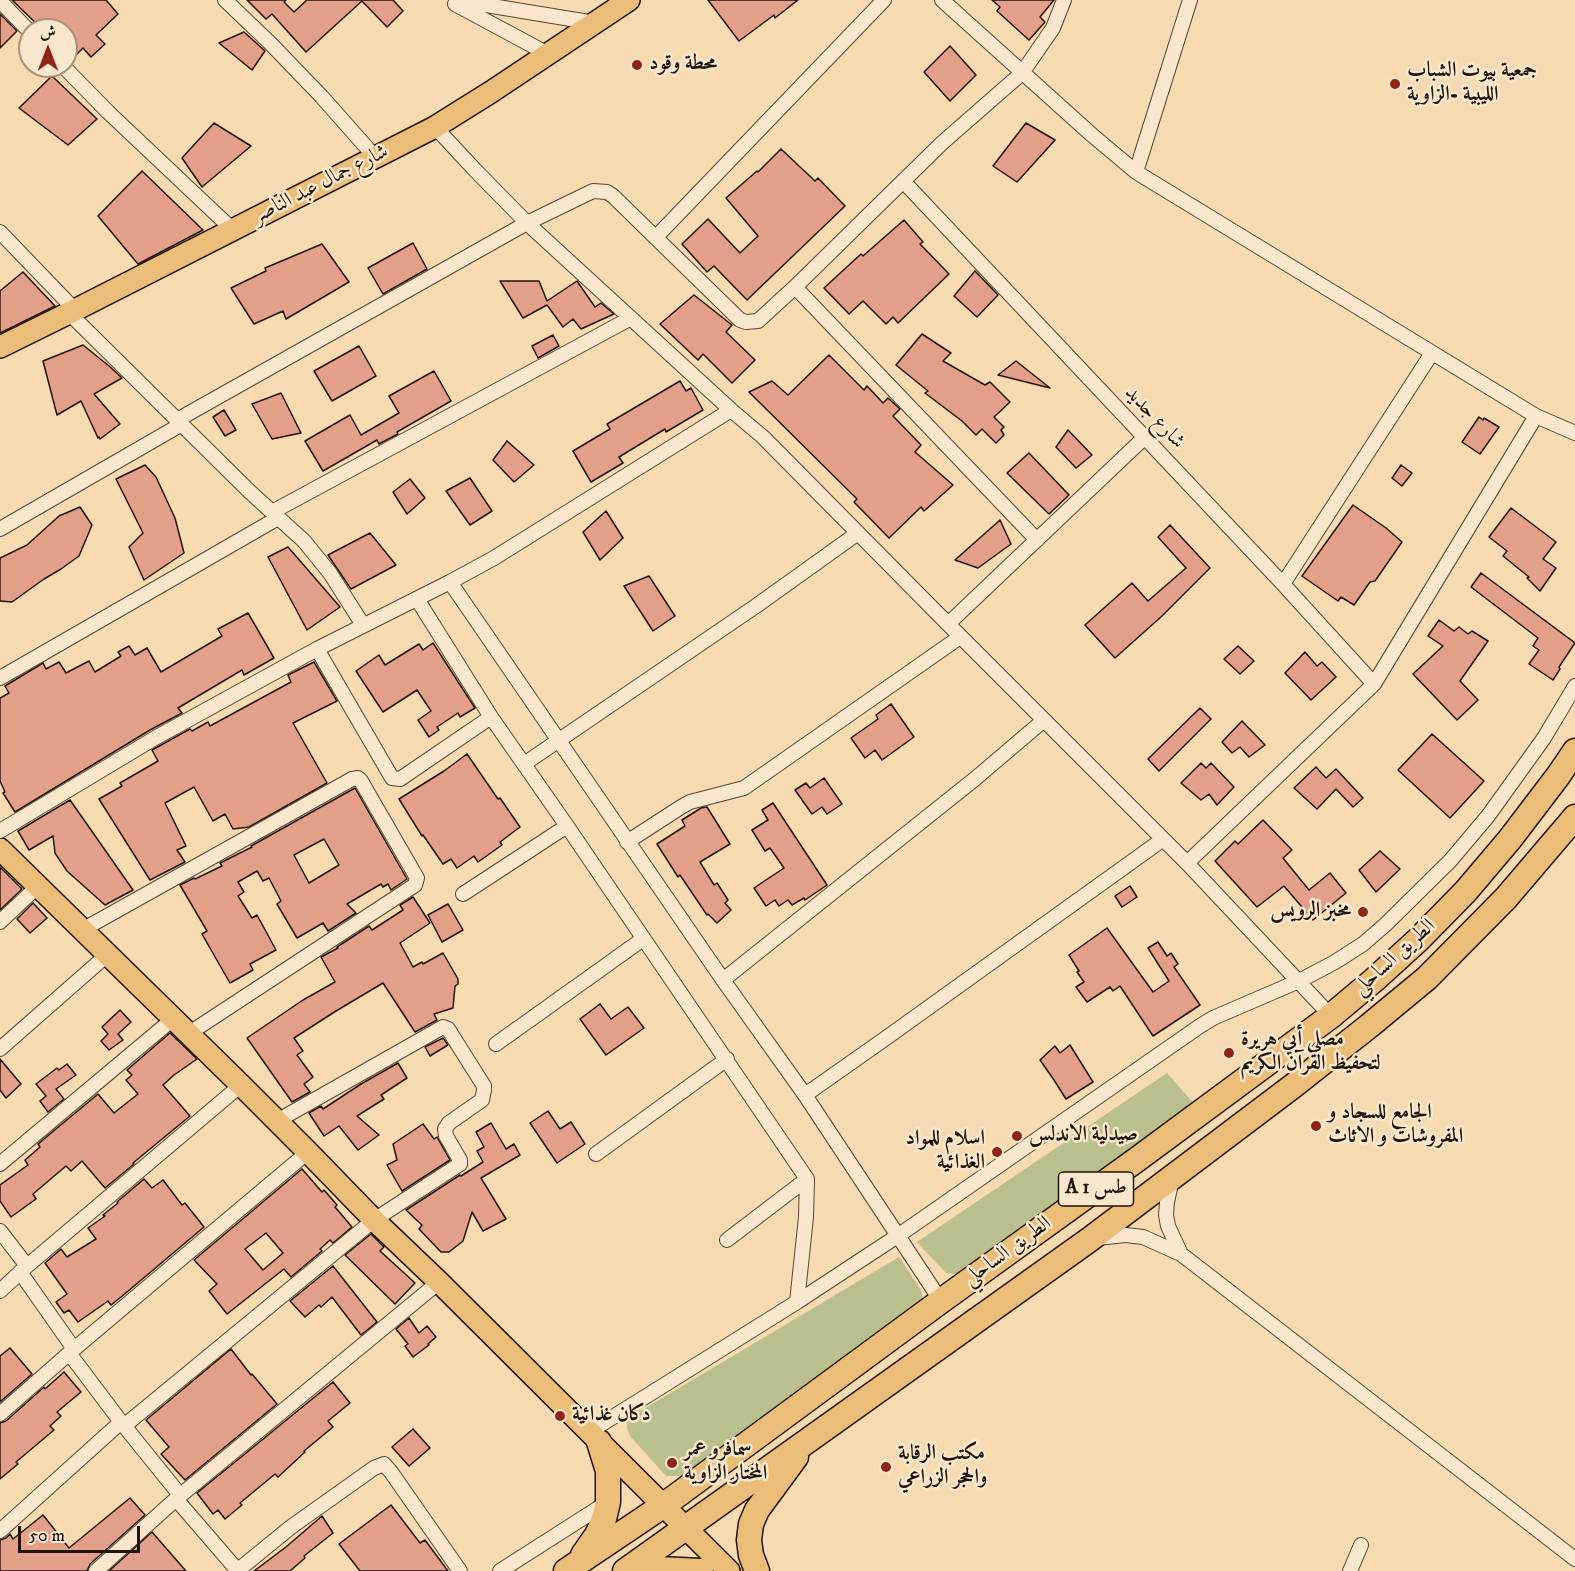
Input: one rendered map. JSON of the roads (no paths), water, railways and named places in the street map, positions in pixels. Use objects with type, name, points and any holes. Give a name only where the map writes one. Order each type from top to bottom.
[{"type":"highway","name":"الطريق الساحلي","points":[[571,1568],[664,1505],[1330,1016],[1418,940],[1466,891],[1510,839],[1575,751]]},
{"type":"highway","name":"الطريق الساحلي","points":[[625,1571],[1089,1240],[1302,1079],[1427,978],[1506,898],[1575,817]]},
{"type":"highway","points":[[571,1568],[597,1535],[608,1502],[608,1471],[594,1437]]},
{"type":"highway","points":[[757,1571],[751,1555],[749,1540],[751,1524],[757,1510],[810,1438]]},
{"type":"highway","points":[[640,1571],[658,1569],[701,1571]]},
{"type":"main road","name":"شارع جمال عبد الناصر","points":[[0,347],[435,127],[629,0]]},
{"type":"main road","points":[[0,849],[241,1085],[374,1220],[729,1571]]},
{"type":"street","points":[[225,0],[322,97],[375,157]]},
{"type":"street","points":[[448,0],[548,54]]},
{"type":"street","points":[[456,0],[595,23]]},
{"type":"street","points":[[656,237],[884,0]]},
{"type":"street","points":[[942,0],[1136,172],[1536,416],[1575,433]]},
{"type":"street","points":[[0,529],[179,422],[527,223],[593,190],[607,192],[613,196],[741,320],[758,321],[942,143],[1022,73],[1053,28],[1064,0]]},
{"type":"street","points":[[1136,172],[1190,0]]},
{"type":"street","points":[[0,1],[18,20]]},
{"type":"street","points":[[75,78],[233,230]]},
{"type":"street","points":[[435,127],[527,223],[763,437],[1187,863],[1330,1016]]},
{"type":"street","name":"شارع جديد","points":[[903,181],[1283,584],[1374,684]]},
{"type":"street","points":[[0,232],[72,312],[179,422],[318,557],[363,625]]},
{"type":"street","points":[[795,287],[1037,540]]},
{"type":"street","points":[[0,678],[275,515],[631,318]]},
{"type":"street","points":[[1283,584],[1432,353]]},
{"type":"street","points":[[0,831],[155,738],[317,649],[494,558],[731,410]]},
{"type":"street","points":[[1187,863],[1374,684],[1536,416]]},
{"type":"street","points":[[948,624],[1144,438]]},
{"type":"street","points":[[524,764],[756,606],[858,532]]},
{"type":"street","points":[[450,582],[627,842],[805,1095],[941,1301]]},
{"type":"street","points":[[417,599],[491,717],[807,1179],[806,1217],[797,1302]]},
{"type":"street","points":[[627,842],[690,802],[744,788],[960,637]]},
{"type":"street","points":[[317,649],[392,778],[400,779],[491,717]]},
{"type":"street","points":[[594,1437],[899,1235],[1200,1026],[1299,981],[1363,944],[1450,861],[1494,807],[1544,738],[1575,686]]},
{"type":"street","points":[[723,980],[976,778],[1044,720]]},
{"type":"street","points":[[82,930],[352,779],[358,778],[417,878],[415,885],[188,1034]]},
{"type":"street","points":[[463,894],[567,826]]},
{"type":"street","points":[[805,1095],[1162,840]]},
{"type":"street","points":[[0,922],[38,886]]},
{"type":"street","points":[[496,1044],[643,939]]},
{"type":"street","points":[[0,1049],[107,955]]},
{"type":"street","points":[[0,1164],[173,1019]]},
{"type":"street","points":[[0,1530],[122,1424],[374,1220],[460,1163],[446,1136],[445,1129],[448,1123],[482,1100],[484,1086],[447,1028],[443,1027],[277,1121]]},
{"type":"street","points":[[596,1154],[727,1059]]},
{"type":"street","points":[[0,1291],[241,1085]]},
{"type":"street","points":[[0,1414],[308,1152]]},
{"type":"street","points":[[1173,1178],[1166,1215],[1168,1226],[1181,1254]]},
{"type":"street","points":[[727,1240],[807,1179]]},
{"type":"street","points":[[0,1231],[72,1351],[122,1424],[238,1571],[291,1527],[374,1468],[384,1464],[460,1571]]},
{"type":"street","points":[[1089,1240],[1125,1235],[1143,1237],[1181,1254],[1575,1558]]},
{"type":"street","points":[[96,1571],[178,1497],[439,1282]]},
{"type":"street","points":[[500,1571],[608,1502]]},
{"type":"street","points":[[1350,1571],[1361,1545]]},
{"type":"place","name":"محطة وقود","points":[[637,65]]},
{"type":"place","name":"جمعية بيوت الشباب الليبية -الزاوية","points":[[1395,84]]},
{"type":"place","name":"مخبز الرويس","points":[[1363,912]]},
{"type":"place","name":"مصلى أبي هريرة لتحفيظ القرآن الكريم","points":[[1229,1053]]},
{"type":"place","name":"الجامع للسجاد و المفروشات و الاثاث","points":[[1316,1126]]},
{"type":"place","name":"صيدلية الاندلس","points":[[1017,1136]]},
{"type":"place","name":"اسلام للمواد الغذائية","points":[[997,1152]]},
{"type":"place","name":"دكان غذائية","points":[[560,1416]]},
{"type":"place","name":"سمافرو عمر المختار الزاوية","points":[[672,1463]]},
{"type":"place","name":"مكتب الرقابة والحجر الزراعي","points":[[886,1467]]}]
